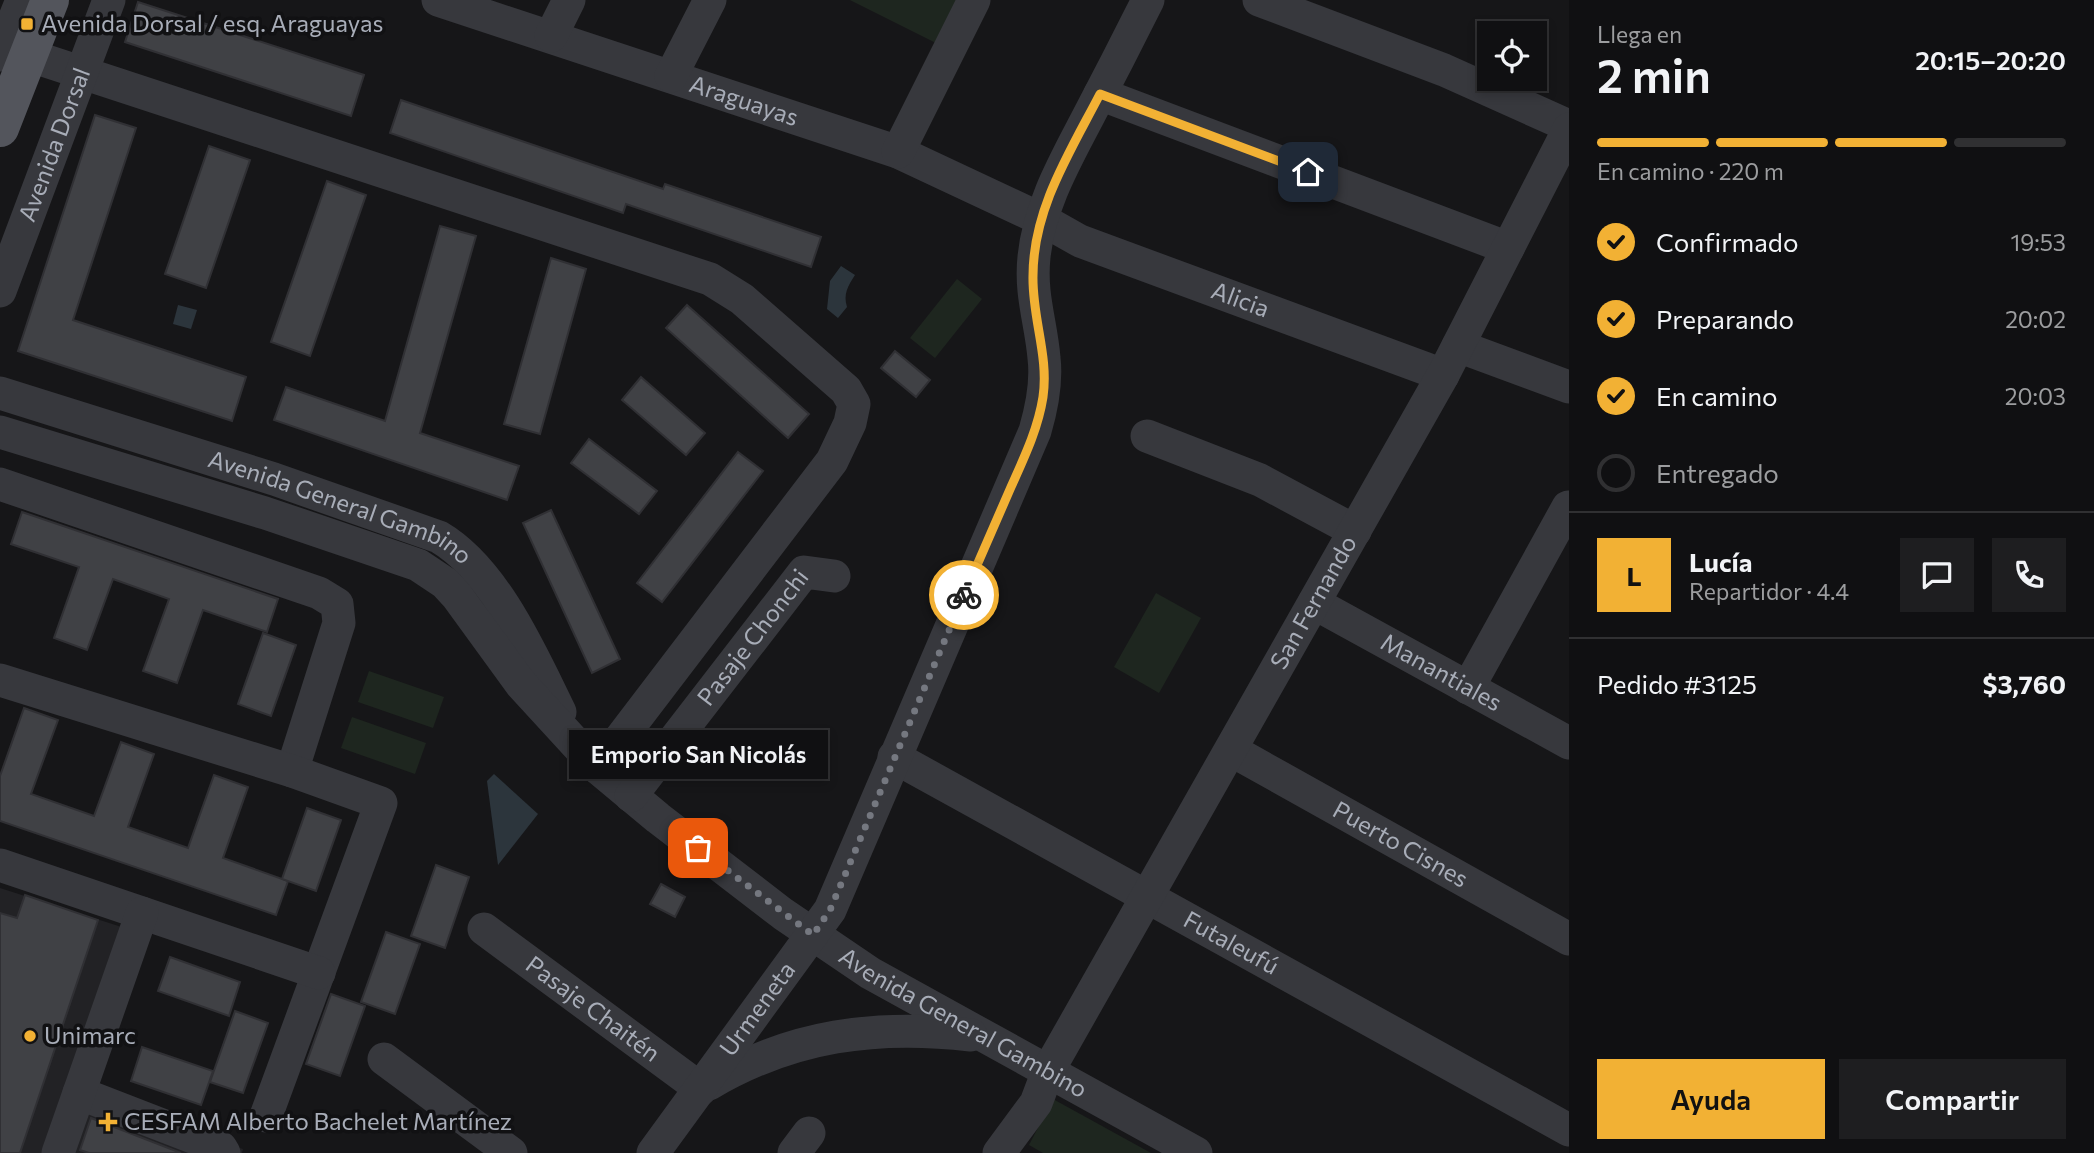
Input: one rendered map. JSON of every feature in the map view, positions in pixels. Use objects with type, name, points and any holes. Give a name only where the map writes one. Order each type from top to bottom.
[{"type":"main road","points":[[0,128],[14,55],[50,0]]},
{"type":"street","points":[[22,0],[14,55],[81,73],[710,279],[742,299],[846,390],[854,404],[850,423],[832,461],[588,758]]},
{"type":"street","name":"Avenida Dorsal","points":[[0,291],[109,0]]},
{"type":"street","name":"Araguayas","points":[[438,0],[898,152],[1041,219]]},
{"type":"street","points":[[551,36],[569,0]]},
{"type":"street","points":[[671,76],[710,0]]},
{"type":"street","points":[[898,152],[974,0]]},
{"type":"street","name":"Urmeneta","points":[[653,1153],[830,910],[1028,449],[1040,414],[1044,386],[1045,360],[1034,299],[1033,276],[1036,238],[1041,219],[1056,179],[1148,0]]},
{"type":"street","points":[[1259,0],[1444,69],[1566,141]]},
{"type":"street","points":[[1100,94],[1508,247]]},
{"type":"street","name":"San Fernando","points":[[999,1153],[1036,1103],[1048,1071],[1451,361],[1508,247],[1566,141]]},
{"type":"street","name":"Alicia","points":[[1041,219],[1080,241],[1451,361],[1569,387]]},
{"type":"street","name":"Avenida General Gambino","points":[[0,393],[274,479],[439,537],[468,558],[524,639],[588,758]]},
{"type":"street","name":"Avenida General Gambino","points":[[0,432],[265,513],[418,565],[432,573],[457,596],[521,684],[588,758],[631,796],[783,914],[870,973],[1195,1153]]},
{"type":"street","points":[[1147,436],[1260,480],[1355,531]]},
{"type":"street","points":[[265,513],[274,479]]},
{"type":"street","points":[[0,484],[320,593],[337,604],[339,624],[292,771]]},
{"type":"street","points":[[1468,688],[1568,507]]},
{"type":"street","name":"Pasaje Chonchi","points":[[631,796],[804,572],[834,576]]},
{"type":"street","name":"Manantiales","points":[[1314,603],[1569,743]]},
{"type":"street","points":[[0,680],[292,771],[381,803],[266,1116]]},
{"type":"street","name":"Puerto Cisnes","points":[[1231,750],[1569,939]]},
{"type":"street","name":"Futaleufú","points":[[894,757],[1569,1130]]},
{"type":"street","points":[[0,865],[319,973]]},
{"type":"street","points":[[58,1153],[142,913]]},
{"type":"street","name":"Pasaje Chaitén","points":[[484,929],[701,1089]]},
{"type":"street","points":[[701,1089],[762,1057],[845,1034],[913,1030],[987,1037]]},
{"type":"street","points":[[384,1059],[511,1153]]},
{"type":"street","points":[[79,1093],[221,1147],[224,1153]]},
{"type":"shaded area","points":[[850,0],[963,0],[942,46]]},
{"type":"shaded area","points":[[841,266],[855,275],[847,290],[847,307],[838,318],[827,309],[830,281]]},
{"type":"shaded area","points":[[957,279],[982,299],[935,358],[910,338]]},
{"type":"shaded area","points":[[178,305],[197,310],[191,329],[173,324]]},
{"type":"shaded area","points":[[1156,593],[1201,618],[1159,693],[1114,667]]},
{"type":"shaded area","points":[[369,671],[444,697],[433,728],[358,702]]},
{"type":"shaded area","points":[[352,717],[426,743],[415,774],[341,748]]},
{"type":"shaded area","points":[[494,774],[538,814],[498,865],[487,781]]},
{"type":"shaded area","points":[[0,888],[131,930],[71,1095],[243,1149],[242,1153],[0,1153]]},
{"type":"shaded area","points":[[1053,1099],[1151,1153],[1043,1153],[1029,1145]]},
{"type":"building","points":[[138,2],[364,75],[351,116],[125,42]]},
{"type":"building","points":[[401,100],[663,189],[665,184],[821,237],[811,267],[626,204],[623,213],[390,133]]},
{"type":"building","points":[[95,115],[136,128],[73,320],[246,377],[232,421],[18,351]]},
{"type":"building","points":[[209,146],[250,160],[206,288],[165,274]]},
{"type":"building","points":[[327,181],[366,195],[310,356],[271,342]]},
{"type":"building","points":[[440,226],[476,236],[420,433],[519,466],[507,500],[274,420],[286,387],[385,421]]},
{"type":"building","points":[[551,258],[586,269],[540,434],[504,424]]},
{"type":"building","points":[[687,305],[809,414],[788,438],[666,328]]},
{"type":"building","points":[[895,351],[930,380],[916,397],[881,368]]},
{"type":"building","points":[[641,377],[705,433],[686,455],[622,400]]},
{"type":"building","points":[[589,439],[657,491],[639,514],[571,463]]},
{"type":"building","points":[[738,452],[763,471],[662,602],[637,583]]},
{"type":"building","points":[[551,510],[620,659],[592,673],[523,523]]},
{"type":"building","points":[[22,512],[278,599],[267,632],[203,610],[177,683],[143,671],[169,599],[113,579],[87,650],[54,638],[79,567],[11,544]]},
{"type":"building","points":[[263,633],[296,645],[271,716],[238,704]]},
{"type":"building","points":[[24,708],[58,720],[31,794],[94,816],[121,742],[154,754],[128,827],[188,848],[214,775],[248,787],[223,858],[288,881],[276,915],[0,821],[0,776]]},
{"type":"building","points":[[307,808],[341,820],[316,891],[282,879]]},
{"type":"building","points":[[436,865],[469,877],[445,948],[411,936]]},
{"type":"building","points":[[661,884],[685,897],[675,917],[650,904]]},
{"type":"building","name":"Unimarc","points":[[25,895],[98,920],[20,1153],[0,1153],[0,913],[17,918]]},
{"type":"building","points":[[386,932],[420,944],[395,1014],[361,1002]]},
{"type":"building","points":[[170,957],[240,982],[229,1016],[158,991]]},
{"type":"building","points":[[331,994],[365,1006],[340,1076],[306,1064]]},
{"type":"building","points":[[235,1011],[268,1023],[243,1093],[210,1082]]},
{"type":"building","points":[[142,1047],[213,1071],[201,1105],[131,1081]]},
{"type":"building","points":[[91,1118],[181,1153],[89,1153],[80,1150]]},
{"type":"way so far","points":[[698,848],[813,935],[830,910],[964,595]]},
{"type":"place","name":"Avenida Dorsal / esq. Araguayas","points":[[27,24]]},
{"type":"place","name":"Emporio San Nicolás","points":[[698,848]]},
{"type":"place","name":"Unimarc","points":[[30,1036]]},
{"type":"place","name":"CESFAM Alberto Bachelet Martínez","points":[[108,1122]]},
{"type":"route","points":[[964,595],[1028,449],[1040,414],[1045,360],[1034,299],[1036,238],[1056,179],[1100,94],[1308,172]]}]
